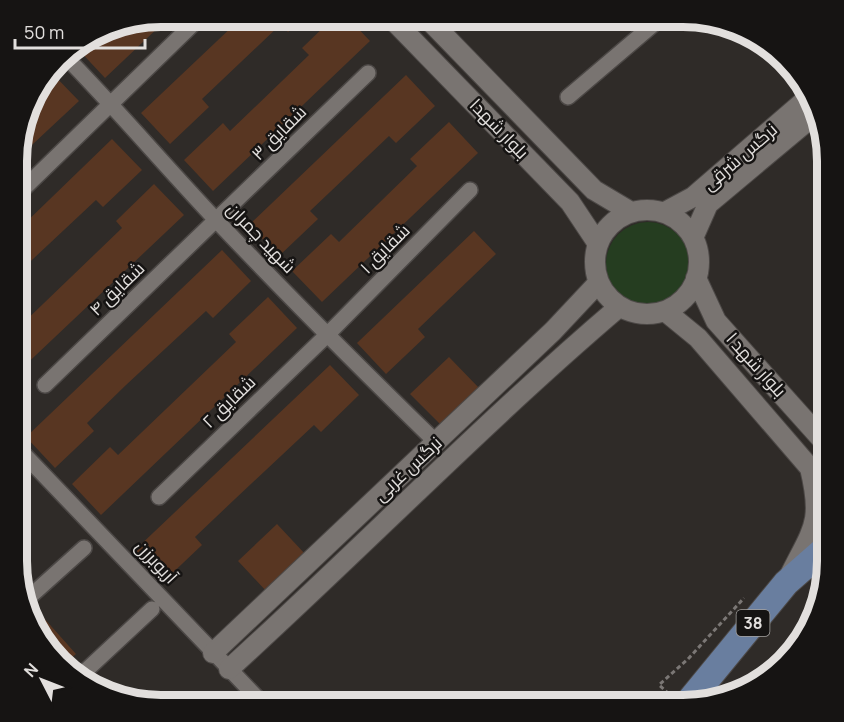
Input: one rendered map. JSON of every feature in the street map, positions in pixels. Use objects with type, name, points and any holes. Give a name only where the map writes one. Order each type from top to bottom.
[{"type":"main road","name":"38","points":[[695,695],[786,584],[817,557]]},
{"type":"street","points":[[27,185],[190,27]]},
{"type":"street","name":"بلوار شهدا","points":[[400,27],[570,202],[598,244]]},
{"type":"street","name":"بلوار شهدا","points":[[436,27],[594,190],[631,212]]},
{"type":"street","points":[[568,98],[650,27]]},
{"type":"street","name":"شهید چمران","points":[[71,62],[112,104],[217,221],[327,335],[436,442]]},
{"type":"street","name":"شقایق ۳","points":[[217,221],[368,72]]},
{"type":"street","name":"نرگس شرقی","points":[[665,212],[693,197],[803,102]]},
{"type":"street","name":"نرگس شرقی","points":[[693,238],[708,204],[810,119]]},
{"type":"street","name":"شقایق ۱","points":[[327,335],[470,190]]},
{"type":"street","points":[[648,209],[665,212],[679,220],[693,238],[698,247],[700,266],[696,278],[682,301],[665,311],[649,314],[634,313],[619,307],[605,294],[599,282],[594,261],[598,244],[611,224],[631,212],[648,209]]},
{"type":"street","name":"شقایق ۴","points":[[45,385],[217,221]]},
{"type":"street","name":"بلوار شهد ا","points":[[696,278],[716,321],[817,434]]},
{"type":"street","name":"نرگس غربی","points":[[213,653],[553,331],[599,282]]},
{"type":"street","name":"نرگس غربی","points":[[229,669],[453,459],[535,378],[619,307]]},
{"type":"street","points":[[665,311],[698,338],[817,470]]},
{"type":"street","name":"شقایق ۲","points":[[159,497],[327,335]]},
{"type":"street","points":[[436,442],[453,459]]},
{"type":"street","name":"آریوبرزن","points":[[27,457],[115,546],[254,695]]},
{"type":"street","points":[[786,584],[816,523],[817,498]]},
{"type":"street","points":[[32,595],[84,548]]},
{"type":"street","points":[[85,671],[152,609]]},
{"type":"path","points":[[659,685],[688,659]]},
{"type":"green space","points":[[648,222],[671,229],[683,241],[690,264],[683,287],[671,299],[648,306],[625,299],[613,287],[606,264],[613,241],[625,229]]},
{"type":"building","points":[[159,27],[105,78],[82,53],[118,34]]},
{"type":"building","points":[[232,27],[278,27],[202,99],[209,107],[170,144],[141,113]]},
{"type":"building","points":[[284,27],[293,27],[288,32]]},
{"type":"building","points":[[324,27],[357,27],[370,41],[213,191],[184,160],[223,123],[230,131],[309,55],[302,48]]},
{"type":"building","points":[[406,75],[435,106],[396,143],[389,136],[310,211],[318,219],[279,256],[249,225]]},
{"type":"building","points":[[56,77],[79,101],[28,149],[37,109]]},
{"type":"building","points":[[449,122],[478,153],[322,302],[292,271],[331,234],[339,242],[417,166],[410,159]]},
{"type":"building","points":[[112,139],[142,170],[103,207],[96,200],[27,265],[27,221]]},
{"type":"building","points":[[154,184],[184,215],[27,364],[27,319],[122,228],[116,221]]},
{"type":"building","points":[[474,231],[496,254],[418,329],[425,337],[386,374],[357,343]]},
{"type":"building","points":[[222,250],[251,281],[213,318],[206,311],[126,385],[87,423],[94,431],[55,468],[27,436]]},
{"type":"building","points":[[268,297],[297,328],[101,515],[72,484],[110,447],[118,455],[236,342],[229,334]]},
{"type":"building","points":[[449,357],[479,388],[440,424],[410,394]]},
{"type":"building","points":[[330,365],[359,395],[321,432],[314,425],[195,537],[202,545],[163,582],[134,551]]},
{"type":"building","points":[[277,524],[306,555],[267,592],[238,561]]},
{"type":"building","points":[[43,617],[76,654],[72,657],[72,650],[61,650],[41,620]]}]
